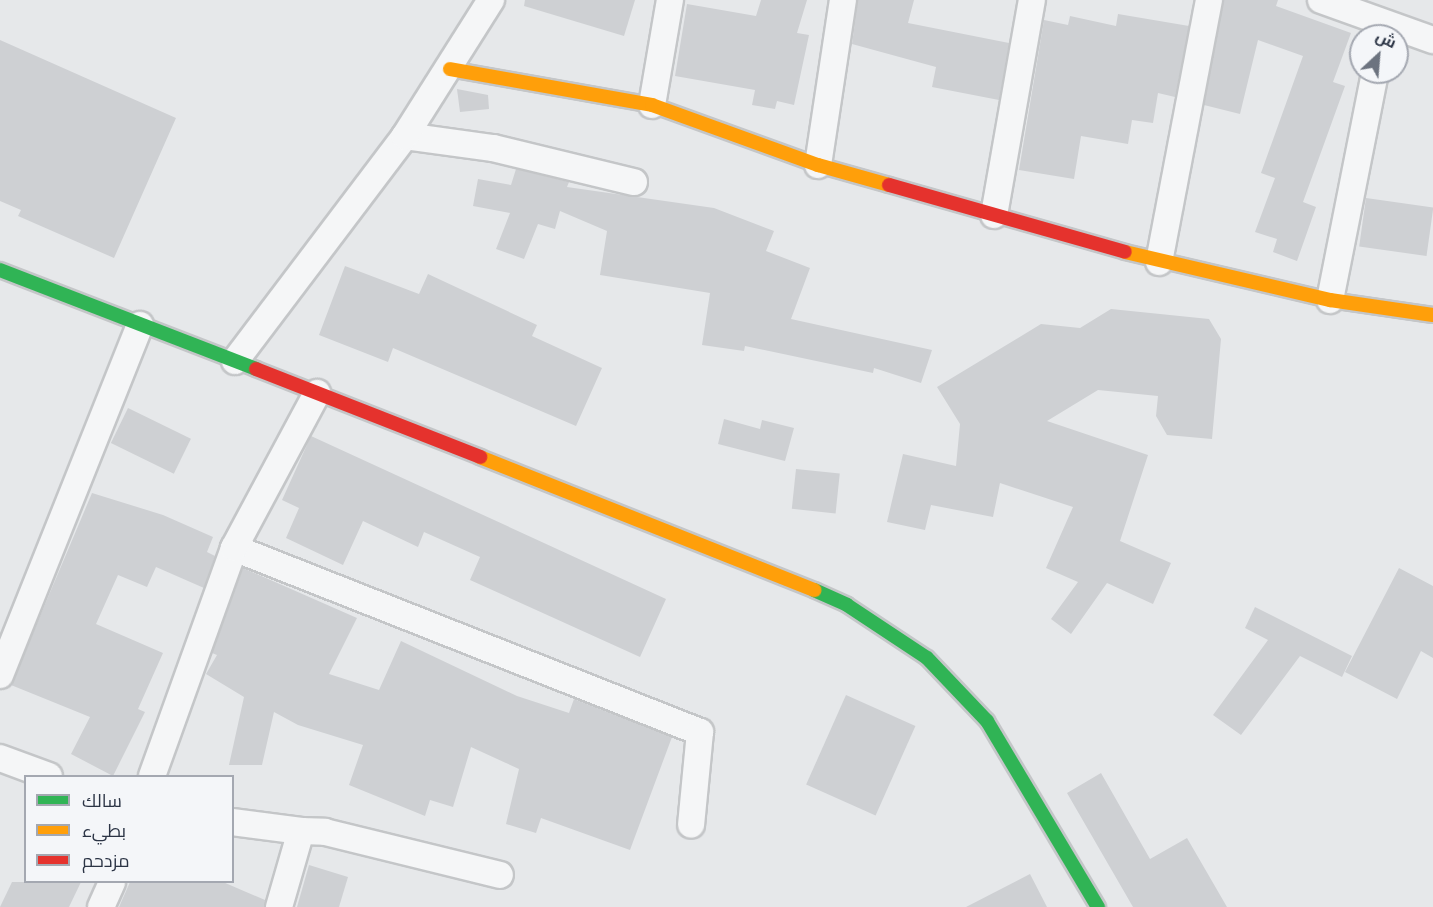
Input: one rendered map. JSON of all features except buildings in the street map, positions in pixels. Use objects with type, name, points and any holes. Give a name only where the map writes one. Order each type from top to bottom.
[{"type":"main road","points":[[450,69],[652,105],[818,165],[1159,262],[1330,300],[1433,315]]},
{"type":"main road","points":[[0,270],[759,565],[847,605],[927,658],[987,721],[1098,907]]},
{"type":"street","points":[[235,361],[405,136],[450,69],[491,0]]},
{"type":"street","points":[[652,105],[670,0]]},
{"type":"street","points":[[818,165],[843,0]]},
{"type":"street","points":[[994,215],[1032,0]]},
{"type":"street","points":[[1159,262],[1209,0]]},
{"type":"street","points":[[1321,0],[1373,24]]},
{"type":"street","points":[[1409,35],[1433,40]]},
{"type":"street","points":[[1330,300],[1373,84]]},
{"type":"street","points":[[405,136],[493,148],[634,182]]},
{"type":"street","points":[[0,675],[140,325]]},
{"type":"street","points":[[154,775],[234,548],[317,393]]},
{"type":"street","points":[[234,548],[700,732],[691,825]]},
{"type":"street","points":[[0,758],[45,775]]},
{"type":"street","points":[[234,822],[325,832],[500,875]]},
{"type":"street","points":[[279,907],[301,831]]},
{"type":"street","points":[[101,907],[112,883]]},
{"type":"traffic: fast","points":[[0,270],[256,369]]},
{"type":"traffic: fast","points":[[814,590],[847,605],[927,658],[987,721],[1098,907]]},
{"type":"traffic: slow","points":[[450,69],[652,105],[818,165],[889,185]]},
{"type":"traffic: slow","points":[[1125,252],[1330,300],[1433,315]]},
{"type":"traffic: slow","points":[[480,457],[814,590]]},
{"type":"traffic: jam","points":[[889,185],[1125,252]]},
{"type":"traffic: jam","points":[[256,369],[480,457]]}]
